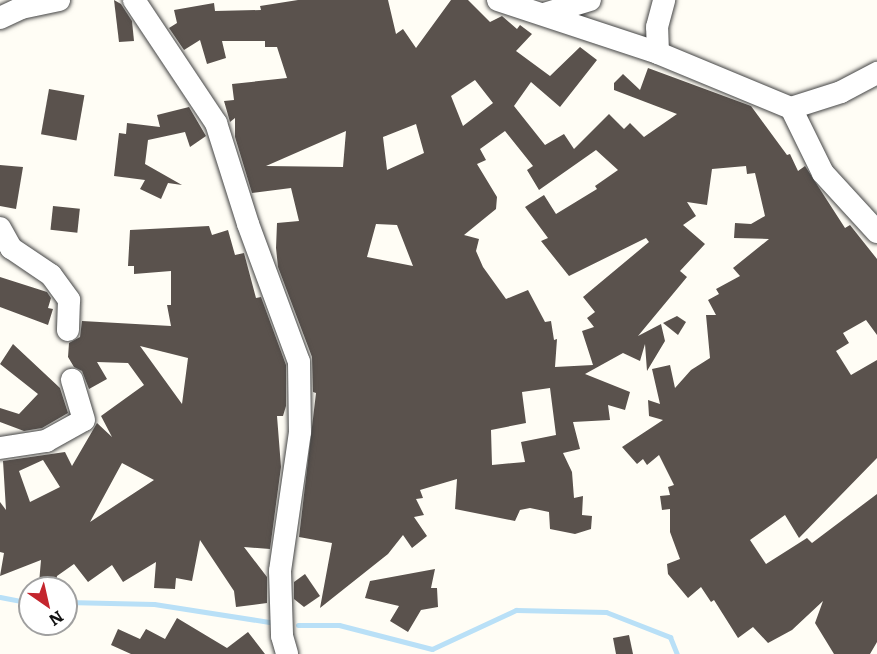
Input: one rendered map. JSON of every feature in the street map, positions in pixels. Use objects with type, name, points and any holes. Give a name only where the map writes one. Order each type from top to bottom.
[{"type":"street","points":[[0,18],[21,8],[59,0]]},
{"type":"street","points":[[134,0],[216,123],[248,224],[299,362],[300,432],[280,571],[282,636],[287,654]]},
{"type":"street","points":[[498,0],[658,52],[790,108],[842,92],[877,73]]},
{"type":"street","points":[[544,14],[590,0]]},
{"type":"street","points":[[658,52],[657,27],[664,0]]},
{"type":"street","points":[[790,108],[823,173],[877,232]]},
{"type":"street","points":[[0,228],[11,249],[51,275],[69,300],[68,330]]},
{"type":"street","points":[[0,448],[46,441],[84,420],[72,380]]},
{"type":"building","points":[[114,0],[121,4],[132,21],[134,41],[119,42]]},
{"type":"building","points":[[298,0],[388,0],[396,34],[403,29],[416,48],[451,0],[468,0],[490,22],[502,16],[517,29],[520,25],[532,34],[516,51],[550,76],[580,47],[597,60],[560,107],[531,82],[514,106],[545,145],[564,134],[574,149],[609,114],[624,129],[630,123],[644,137],[677,114],[614,90],[614,83],[623,74],[640,90],[648,68],[751,106],[787,155],[790,154],[798,171],[805,166],[845,228],[850,225],[877,259],[877,335],[866,320],[843,333],[849,343],[836,351],[851,375],[877,360],[877,458],[799,538],[785,515],[750,540],[766,564],[807,538],[812,543],[877,494],[877,642],[870,654],[834,654],[815,623],[823,601],[792,630],[768,643],[753,627],[738,638],[714,600],[711,602],[701,587],[688,598],[668,574],[667,564],[680,559],[670,532],[670,509],[662,510],[660,496],[670,495],[668,487],[674,485],[659,455],[647,465],[643,459],[637,464],[622,447],[663,420],[649,416],[648,400],[660,404],[652,369],[670,365],[675,388],[691,370],[710,358],[706,315],[716,315],[708,300],[719,294],[716,289],[740,276],[733,268],[769,239],[734,238],[735,223],[751,224],[765,216],[755,173],[747,174],[746,166],[712,169],[707,205],[687,202],[696,216],[683,225],[705,244],[680,271],[687,277],[638,336],[661,324],[665,341],[647,371],[645,344],[640,361],[623,353],[585,374],[630,392],[625,410],[608,405],[610,420],[573,422],[580,449],[563,453],[572,472],[574,498],[583,496],[582,515],[592,516],[591,529],[575,534],[550,529],[549,512],[530,508],[520,510],[515,521],[455,509],[457,479],[420,490],[423,498],[416,499],[424,515],[414,517],[427,536],[412,548],[403,535],[388,554],[320,608],[332,543],[299,537],[316,393],[313,392],[312,357],[278,267],[276,248],[277,223],[299,221],[291,188],[252,193],[235,137],[235,118],[230,122],[224,101],[234,100],[232,84],[287,78],[277,47],[265,47],[265,41],[222,41],[226,58],[207,64],[200,40],[184,50],[169,28],[177,23],[174,10],[214,3],[215,11],[261,10],[260,6]],"holes":[[[475,80],[493,103],[463,126],[451,96]],[[416,124],[424,153],[387,170],[383,137]],[[346,131],[343,167],[266,166]],[[505,131],[533,166],[527,170],[539,190],[596,150],[618,170],[595,186],[597,189],[556,214],[544,195],[525,207],[548,238],[541,241],[569,276],[646,238],[649,242],[583,297],[595,312],[587,318],[594,327],[582,331],[593,365],[555,367],[557,339],[554,340],[551,321],[545,322],[528,290],[506,299],[483,267],[476,251],[479,239],[464,235],[496,209],[497,197],[477,164],[486,160],[480,149]],[[376,224],[397,225],[413,266],[367,257]],[[550,388],[556,435],[521,442],[525,462],[492,465],[491,430],[526,423],[522,392]]]},
{"type":"building","points":[[49,89],[84,95],[76,141],[41,134]]},
{"type":"building","points":[[189,107],[206,136],[190,147],[185,132],[148,140],[145,164],[182,185],[168,183],[161,199],[140,189],[145,180],[114,176],[119,133],[126,134],[127,123],[160,127],[157,115]]},
{"type":"building","points":[[0,165],[23,167],[16,209],[0,206]]},
{"type":"building","points":[[53,206],[80,209],[77,233],[50,230]]},
{"type":"building","points":[[209,226],[212,235],[228,230],[235,255],[244,253],[256,298],[261,297],[286,365],[286,406],[283,416],[277,416],[281,467],[270,549],[244,547],[267,577],[267,603],[236,607],[234,591],[200,540],[192,581],[176,578],[175,589],[154,588],[156,562],[123,582],[112,565],[88,582],[74,564],[57,576],[40,576],[41,560],[0,576],[4,553],[0,552],[0,502],[6,510],[3,461],[65,452],[72,466],[97,423],[112,437],[101,416],[144,385],[128,363],[97,362],[107,379],[89,389],[82,371],[74,367],[68,357],[69,343],[80,337],[82,321],[171,326],[167,305],[171,305],[171,271],[134,274],[134,266],[128,266],[130,230]],"holes":[[[140,346],[188,358],[182,404]],[[43,460],[60,487],[30,502],[19,471]],[[122,463],[154,480],[90,522]]]},
{"type":"building","points":[[0,277],[47,292],[51,298],[48,308],[53,309],[48,325],[0,307]]},
{"type":"building","points":[[677,316],[686,322],[678,335],[663,323]]},
{"type":"building","points":[[13,344],[60,388],[68,413],[42,428],[24,431],[0,422],[0,408],[19,414],[38,394],[0,364]]},
{"type":"building","points":[[435,569],[431,588],[437,588],[438,607],[421,610],[408,632],[390,621],[399,606],[365,598],[370,581]]},
{"type":"building","points":[[305,574],[320,596],[304,607],[294,599],[294,582]]},
{"type":"building","points":[[177,618],[227,648],[248,632],[265,654],[131,654],[111,645],[118,629],[140,639],[146,629],[165,639]]},
{"type":"building","points":[[629,635],[633,654],[616,654],[613,638]]},
{"type":"waterway","points":[[0,597],[18,601]]},
{"type":"waterway","points":[[78,602],[154,604],[276,623]]},
{"type":"waterway","points":[[298,625],[339,625],[432,649],[516,610],[606,612],[670,637],[677,654]]}]
